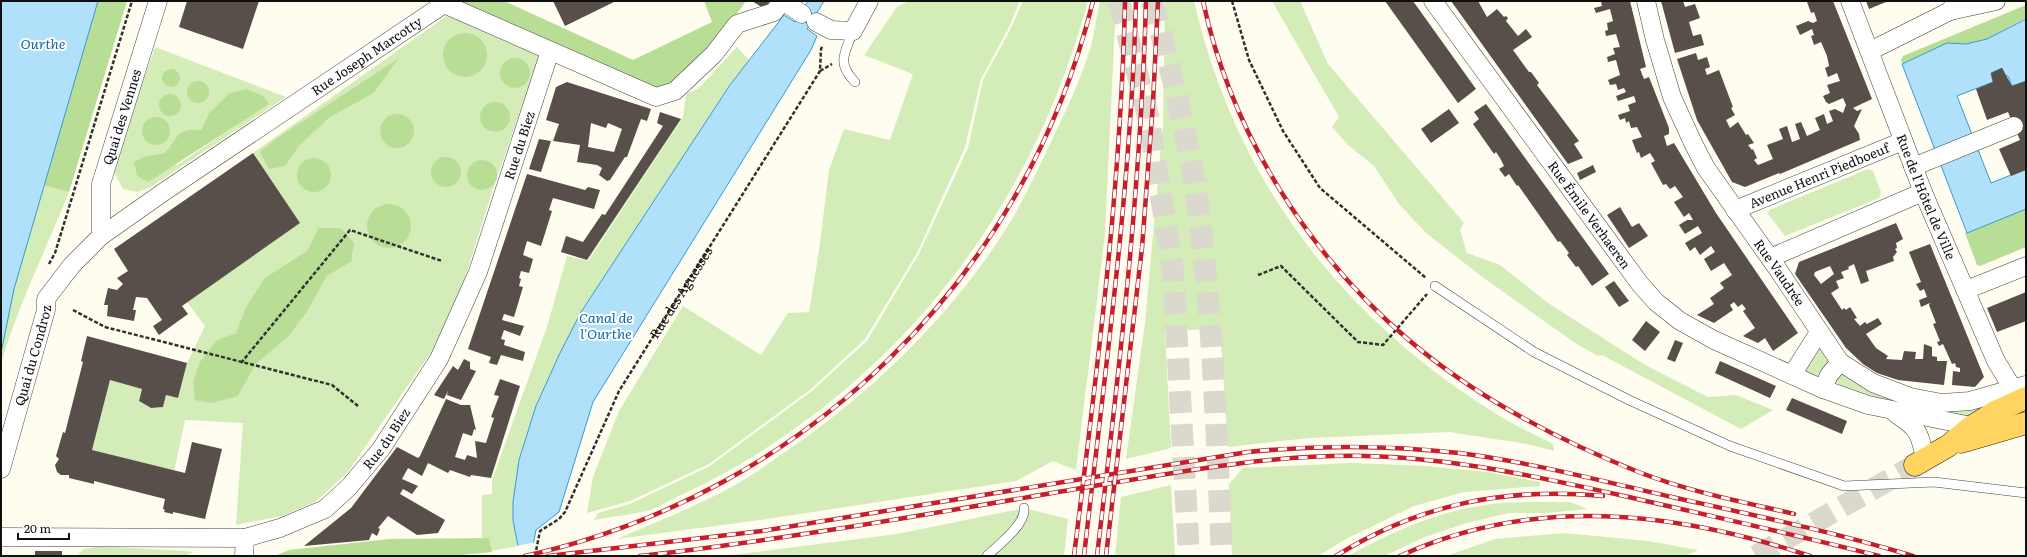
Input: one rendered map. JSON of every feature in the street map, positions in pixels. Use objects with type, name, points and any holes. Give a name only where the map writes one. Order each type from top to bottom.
[{"type":"main road","points":[[1920,461],[1948,446],[1971,427],[1995,412],[2022,391]]},
{"type":"main road","points":[[1948,446],[2026,423]]},
{"type":"street","name":"Quai des Vennes","points":[[101,236],[101,184],[158,1]]},
{"type":"street","name":"Rue Joseph Marcotty","points":[[101,236],[168,189],[444,4],[656,97],[675,91],[714,54],[736,24],[774,12],[782,1],[816,22]]},
{"type":"street","points":[[816,22],[853,31],[869,1]]},
{"type":"street","name":"Rue Émile Verhaeren","points":[[1433,1],[1640,284],[1652,297],[1680,321],[1714,340],[1823,389],[1868,405],[1971,427],[2005,429]]},
{"type":"street","name":"Rue Vaudrée","points":[[1646,1],[1657,47],[1672,97],[1682,123],[1706,168],[1770,258],[1840,362],[1873,383],[1910,397],[1942,403],[1970,401],[2022,391]]},
{"type":"street","name":"Rue de l'Hôtel de Ville","points":[[1850,1],[1923,192],[1996,361],[2022,391]]},
{"type":"street","points":[[1870,51],[1953,6],[1996,1]]},
{"type":"street","name":"Rue du Biez","points":[[1,537],[245,538],[280,528],[325,509],[349,487],[381,449],[439,359],[478,272],[550,51]]},
{"type":"street","points":[[1913,167],[2014,126]]},
{"type":"street","name":"Avenue Henri Piedboeuf","points":[[1735,210],[1903,141]]},
{"type":"street","points":[[1770,258],[1923,192]]},
{"type":"street","name":"Quai du Condroz","points":[[1,469],[46,310],[46,299],[72,265],[101,236]]},
{"type":"street","points":[[1966,290],[2026,266]]},
{"type":"street","points":[[1792,375],[1819,332]]},
{"type":"street","points":[[1823,389],[1829,374],[1840,362]]},
{"type":"street","name":"Rue Émile Verhaeren","points":[[1890,410],[1913,425],[1919,434],[1920,461]]},
{"type":"street","points":[[244,556],[245,538]]},
{"type":"lane","points":[[853,31],[843,60],[846,72],[855,82]]},
{"type":"lane","points":[[1434,286],[1534,352],[1630,400],[1737,449],[1844,486],[1934,482],[2026,493]]},
{"type":"lane","points":[[986,556],[1019,525],[1025,515],[1024,508]]},
{"type":"path","points":[[55,253],[132,1]]},
{"type":"path","points":[[1232,1],[1252,67],[1283,131],[1320,188],[1434,286],[1383,345],[1358,342],[1280,266],[1258,275]]},
{"type":"path","name":"Rue des Aguesses","points":[[535,556],[540,531],[559,519],[565,512],[619,391],[820,71],[820,50],[816,22]]},
{"type":"path","points":[[241,363],[350,230],[442,261]]},
{"type":"path","points":[[73,310],[105,326],[241,363],[332,385],[358,406]]},
{"type":"green space","points":[[89,1],[127,1],[69,192],[34,183]]},
{"type":"green space","points":[[453,1],[504,1],[633,60],[712,22],[704,1],[746,1],[710,51],[673,84],[655,90]]},
{"type":"green space","points":[[909,1],[1020,1],[1008,29],[981,79],[965,147],[917,253],[865,339],[811,389],[709,464],[630,501],[587,513],[593,477],[619,411],[683,306],[761,355],[788,313],[809,312],[819,251],[829,170],[844,129],[890,140],[913,74],[864,55],[897,7]]},
{"type":"green space","points":[[1023,1],[1088,1],[1066,71],[1038,137],[1005,200],[966,259],[922,314],[872,365],[817,412],[757,454],[718,477],[653,509],[594,520],[598,513],[630,504],[710,466],[812,391],[867,341],[919,254],[968,148],[983,80],[1010,30]]},
{"type":"green space","points":[[1100,1],[1116,1],[1105,234],[1076,470],[1053,461],[1016,481],[760,520],[617,539],[714,496],[755,473],[798,443],[859,396],[888,370],[942,314],[967,285],[990,253],[1011,221],[1027,191],[1080,79],[1089,54]]},
{"type":"green space","points":[[1165,1],[1194,1],[1212,66],[1237,127],[1266,184],[1302,238],[1342,287],[1388,333],[1439,375],[1502,417],[1553,444],[1554,451],[1527,444],[1449,432],[1309,438],[1228,447],[1220,328],[1165,332],[1171,448],[1126,459],[1145,323],[1163,124]]},
{"type":"green space","points":[[1272,1],[1300,1],[1328,64],[1464,223],[1460,230],[1467,253],[1500,265],[1548,303],[1645,365],[1708,397],[1736,395],[1773,410],[1741,429],[1602,355],[1598,356],[1575,343],[1481,276],[1426,233],[1399,204],[1374,166],[1348,145],[1332,127],[1339,117]]},
{"type":"green space","points":[[2026,5],[2026,18],[1987,39],[1966,44],[1947,43],[1902,64],[1901,60],[1903,56]]},
{"type":"green space","points":[[448,15],[540,55],[493,189],[450,325],[347,473],[315,502],[282,516],[236,525],[243,423],[185,420],[174,472],[92,450],[110,380],[142,389],[139,401],[150,408],[163,407],[166,395],[178,398],[187,363],[205,326],[187,302],[300,223],[253,153]],"holes":[[[398,59],[374,93],[329,118],[300,145],[285,166],[277,138]],[[443,59],[465,77],[457,75],[447,66]],[[495,102],[504,106],[509,119],[505,128],[496,132],[491,132]],[[387,118],[408,144],[400,148],[381,127]],[[318,158],[326,162],[301,185],[297,174]],[[475,162],[495,182],[489,188],[468,169]],[[432,168],[452,185],[440,185],[434,180]],[[392,204],[405,212],[410,233],[400,245]],[[318,228],[351,262],[327,276],[307,312],[288,337],[256,364],[238,396],[217,340],[236,333],[287,266],[307,251]]]},
{"type":"green space","points":[[465,33],[477,37],[483,43],[487,55],[483,67],[477,73],[465,77],[453,73],[447,67],[443,55],[447,43],[453,37]]},
{"type":"green space","points":[[155,47],[286,97],[149,188],[137,192],[123,189],[114,172],[119,148]],"holes":[[[268,104],[177,165],[146,156],[165,153],[182,132],[187,130],[201,130],[209,113]]]},
{"type":"green space","points":[[737,47],[750,61],[730,85],[581,312],[559,355],[536,406],[519,460],[513,502],[513,519],[518,546],[491,551],[489,538],[482,538],[482,495],[492,494],[492,480],[547,327],[567,256],[588,261],[683,117],[686,94],[699,88]]},
{"type":"green space","points":[[399,58],[374,93],[329,118],[300,145],[285,166],[269,169],[260,152],[277,138]]},
{"type":"green space","points":[[515,58],[526,62],[530,73],[526,84],[515,88],[504,84],[500,73],[504,62]]},
{"type":"green space","points":[[171,69],[177,72],[180,78],[177,84],[171,87],[165,84],[162,78],[165,72]]},
{"type":"green space","points":[[198,81],[206,84],[209,92],[206,100],[198,103],[190,100],[187,92],[190,84]]},
{"type":"green space","points":[[246,89],[263,96],[269,104],[148,182],[137,176],[134,162],[146,156],[165,153],[182,132],[187,130],[201,130],[209,113],[230,93]]},
{"type":"green space","points":[[166,94],[174,94],[181,101],[181,109],[174,116],[166,116],[159,109],[159,101]]},
{"type":"green space","points":[[495,102],[501,103],[509,111],[509,123],[501,131],[495,132],[489,131],[481,123],[480,117],[481,111],[489,103]]},
{"type":"green space","points":[[397,114],[409,119],[414,131],[409,143],[397,148],[385,143],[380,131],[385,119]]},
{"type":"green space","points":[[156,117],[166,121],[170,131],[166,141],[156,145],[146,141],[142,131],[146,121]]},
{"type":"green space","points":[[446,157],[456,162],[461,172],[456,182],[446,187],[436,182],[431,172],[436,162]]},
{"type":"green space","points":[[317,158],[326,163],[330,168],[330,182],[326,187],[321,191],[311,192],[307,191],[298,182],[297,172],[298,168],[307,159]]},
{"type":"green space","points":[[482,160],[492,165],[497,175],[492,185],[482,190],[472,185],[467,175],[472,165]]},
{"type":"green space","points":[[1868,169],[1873,171],[1881,192],[1879,198],[1785,236],[1768,214],[1769,210]]},
{"type":"green space","points":[[34,183],[69,192],[24,298],[1,363],[1,336]]},
{"type":"green space","points":[[389,204],[401,208],[407,214],[411,226],[407,238],[401,244],[389,248],[377,244],[371,238],[367,226],[371,214],[377,208]]},
{"type":"green space","points":[[2026,209],[2026,247],[1980,266],[1977,265],[1965,233]]},
{"type":"green space","points":[[318,228],[341,228],[354,243],[351,262],[327,276],[307,312],[288,337],[256,364],[238,396],[212,403],[195,400],[193,382],[200,362],[217,340],[236,333],[246,307],[265,278],[307,251]]},
{"type":"green space","points":[[1821,348],[1832,359],[1821,377],[1805,371]]},
{"type":"green space","points":[[1841,371],[1906,400],[1905,408],[1838,384],[1834,378]]},
{"type":"green space","points":[[2000,398],[1978,416],[1947,417],[1948,409]]},
{"type":"green space","points":[[1352,463],[1426,466],[1487,472],[1540,482],[1540,486],[1464,492],[1414,506],[1346,539],[1318,556],[1232,556],[1229,484],[1243,468]]},
{"type":"green space","points":[[1171,485],[1175,556],[1115,556],[1121,497]]},
{"type":"green space","points":[[1570,502],[1588,509],[1545,513],[1509,513],[1467,523],[1425,537],[1384,556],[1348,556],[1395,532],[1428,519],[1462,509],[1502,503]]},
{"type":"green space","points":[[1024,508],[1068,519],[1064,556],[725,556],[897,534]]},
{"type":"green space","points":[[1564,533],[1648,541],[1698,550],[1686,556],[1446,556],[1495,539]]},
{"type":"green space","points":[[489,538],[492,552],[450,556],[275,556],[289,550],[389,539]]},
{"type":"green space","points":[[100,546],[194,552],[184,556],[80,556],[79,553],[84,549]]},
{"type":"water","name":"Ourthe","points":[[1,1],[98,1],[14,289],[1,353]]},
{"type":"water","name":"Canal de l'Ourthe","points":[[808,1],[824,1],[807,29],[817,36],[811,50],[593,402],[559,512],[536,530],[531,556],[516,556],[518,546],[513,520],[513,502],[519,460],[536,406],[559,355],[581,312],[730,85],[784,15],[795,22]]},
{"type":"water","points":[[2026,19],[2026,81],[2012,86],[2008,76],[2005,76],[2002,68],[1991,73],[1993,82],[1957,96],[1991,183],[2026,169],[2026,209],[1967,233],[1902,64],[1947,43],[1966,44],[1987,39]]},
{"type":"pier","points":[[536,542],[533,556],[514,556],[516,546]]},
{"type":"building","points":[[187,1],[259,1],[243,49],[179,27]]},
{"type":"building","points":[[553,1],[616,1],[565,26]]},
{"type":"building","points":[[752,1],[770,1],[765,9]]},
{"type":"building","points":[[1385,1],[1413,1],[1476,89],[1458,103]]},
{"type":"building","points":[[1451,1],[1478,1],[1487,17],[1497,9],[1504,17],[1506,16],[1508,18],[1506,21],[1518,36],[1526,29],[1532,37],[1513,50],[1539,83],[1537,85],[1579,141],[1574,144],[1583,158],[1568,164]]},
{"type":"building","points":[[1601,1],[1630,1],[1646,67],[1640,69],[1644,79],[1649,77],[1669,128],[1669,134],[1664,136],[1667,146],[1674,143],[1716,213],[1798,333],[1773,351],[1765,338],[1758,343],[1743,336],[1755,328],[1743,311],[1746,309],[1742,304],[1738,307],[1734,302],[1730,305],[1733,310],[1714,323],[1697,315],[1714,304],[1710,298],[1724,288],[1720,283],[1732,275],[1724,263],[1711,271],[1704,259],[1715,252],[1711,246],[1700,255],[1695,247],[1690,251],[1685,243],[1702,233],[1698,226],[1685,234],[1679,225],[1687,220],[1693,220],[1689,213],[1684,217],[1674,202],[1683,197],[1675,186],[1670,189],[1666,184],[1663,185],[1651,163],[1655,161],[1650,153],[1641,158],[1639,152],[1637,153],[1632,140],[1642,137],[1637,127],[1631,128],[1629,121],[1626,123],[1625,118],[1620,120],[1618,115],[1630,111],[1628,105],[1636,102],[1634,96],[1618,101],[1616,96],[1626,92],[1624,88],[1618,90],[1616,84],[1610,85],[1608,80],[1620,75],[1616,60],[1608,62],[1607,57],[1615,54],[1613,48],[1620,47],[1616,34],[1606,36],[1605,31],[1608,30],[1607,23],[1613,21],[1610,9],[1596,13],[1594,8],[1602,6]]},
{"type":"building","points":[[1661,1],[1683,1],[1685,7],[1695,4],[1700,18],[1689,22],[1693,36],[1701,34],[1704,45],[1675,53]]},
{"type":"building","points":[[1833,1],[1872,99],[1853,108],[1857,111],[1862,109],[1854,126],[1859,134],[1860,140],[1780,174],[1779,173],[1745,187],[1732,182],[1697,120],[1677,59],[1696,53],[1698,60],[1707,57],[1710,67],[1705,69],[1707,75],[1719,70],[1733,107],[1731,108],[1735,115],[1726,120],[1730,128],[1738,122],[1746,135],[1748,134],[1754,143],[1748,145],[1752,150],[1753,149],[1757,158],[1754,160],[1758,165],[1773,159],[1767,145],[1783,139],[1779,129],[1787,126],[1792,142],[1800,139],[1795,124],[1801,122],[1807,136],[1820,130],[1815,118],[1824,114],[1827,124],[1833,121],[1829,111],[1835,109],[1843,113],[1846,105],[1843,98],[1829,104],[1826,102],[1823,96],[1830,93],[1827,85],[1840,81],[1837,73],[1828,77],[1825,68],[1829,66],[1827,56],[1821,42],[1814,45],[1811,36],[1814,35],[1812,29],[1800,35],[1796,26],[1808,21],[1813,23],[1817,21],[1814,12],[1811,13],[1807,2]]},
{"type":"building","points":[[1866,1],[1885,1],[1886,2],[1869,9]]},
{"type":"building","points":[[2002,68],[2012,86],[2026,81],[2026,170],[2011,176],[1999,149],[2020,140],[2008,112],[1987,120],[1976,89],[1993,82],[1991,73]]},
{"type":"building","points":[[567,82],[651,109],[647,121],[641,119],[627,157],[625,157],[610,180],[607,181],[599,175],[602,168],[597,165],[577,162],[580,145],[553,141],[559,124],[546,120],[556,87]],"holes":[[[591,123],[606,128],[608,123],[622,129],[614,152],[588,147]]]},
{"type":"building","points":[[1486,104],[1609,274],[1592,286],[1578,266],[1576,267],[1567,255],[1569,253],[1560,241],[1558,242],[1518,185],[1517,186],[1509,174],[1505,177],[1499,169],[1504,166],[1500,158],[1496,152],[1494,154],[1473,124],[1479,119],[1474,112]]},
{"type":"building","points":[[1449,109],[1459,123],[1431,143],[1421,129]]},
{"type":"building","points":[[660,112],[681,119],[587,260],[561,252],[566,236],[583,242],[602,214],[605,215],[663,126],[657,123]]},
{"type":"building","points":[[539,139],[551,141],[541,172],[529,169]]},
{"type":"building","points":[[253,153],[300,223],[182,306],[188,314],[159,335],[153,326],[162,320],[147,298],[136,297],[133,310],[136,310],[134,321],[107,316],[108,305],[104,305],[108,288],[117,290],[123,284],[117,278],[128,271],[114,249]]},
{"type":"building","points":[[1593,165],[1596,172],[1580,180],[1577,173]]},
{"type":"building","points":[[527,174],[585,190],[588,187],[600,190],[594,209],[553,198],[549,210],[552,211],[541,246],[527,241],[523,255],[533,259],[529,273],[521,271],[519,286],[523,287],[514,317],[504,314],[502,320],[524,326],[520,336],[504,330],[501,339],[505,340],[504,345],[525,352],[523,361],[501,355],[497,365],[489,363],[491,357],[468,349]]},
{"type":"building","points":[[1620,207],[1632,227],[1639,223],[1648,236],[1629,248],[1607,215]]},
{"type":"building","points":[[1896,223],[1903,239],[1896,243],[1897,248],[1895,249],[1897,252],[1893,257],[1894,261],[1866,271],[1869,281],[1861,284],[1854,264],[1848,267],[1849,269],[1841,272],[1844,278],[1836,281],[1839,288],[1831,293],[1842,310],[1844,308],[1846,310],[1850,307],[1857,318],[1854,319],[1860,326],[1865,322],[1867,324],[1878,318],[1882,324],[1866,334],[1876,348],[1888,356],[1886,359],[1902,360],[1904,351],[1916,352],[1915,359],[1923,359],[1924,344],[1932,347],[1932,356],[1937,357],[1937,361],[1947,361],[1944,385],[1898,380],[1877,373],[1863,364],[1846,348],[1795,274],[1799,262]],"holes":[[[1830,266],[1834,274],[1821,284],[1814,275],[1815,272]]]},
{"type":"building","points":[[1930,244],[1984,377],[1975,387],[1952,385],[1953,371],[1960,372],[1960,368],[1956,367],[1955,363],[1952,364],[1943,344],[1939,346],[1937,342],[1940,341],[1933,324],[1936,323],[1929,305],[1930,303],[1921,307],[1919,300],[1927,297],[1924,289],[1920,291],[1916,284],[1921,282],[1909,252]]},
{"type":"building","points":[[1614,281],[1629,301],[1619,307],[1605,287]]},
{"type":"building","points":[[2026,292],[2026,321],[1997,332],[1987,308]]},
{"type":"building","points":[[1646,321],[1660,332],[1645,351],[1632,340]]},
{"type":"building","points":[[87,336],[187,363],[178,398],[166,395],[163,407],[151,408],[139,401],[142,389],[110,380],[92,450],[185,473],[192,442],[222,449],[205,519],[173,512],[173,514],[164,512],[165,510],[163,509],[165,499],[94,481],[94,484],[69,478],[69,475],[61,475],[57,472],[55,465],[59,459],[56,456],[63,432],[65,433],[83,362],[81,361]]},
{"type":"building","points":[[1675,340],[1683,343],[1675,362],[1667,359]]},
{"type":"building","points":[[464,359],[470,362],[470,369],[476,371],[461,400],[447,395],[448,391],[444,399],[434,395],[453,366],[458,370]]},
{"type":"building","points":[[1720,361],[1776,386],[1770,398],[1715,373]]},
{"type":"building","points":[[500,379],[520,386],[491,478],[471,475],[470,477],[450,470],[448,473],[428,463],[422,476],[408,468],[402,479],[418,486],[412,494],[403,489],[400,494],[445,520],[438,533],[417,535],[388,516],[378,528],[380,529],[377,536],[372,533],[369,540],[304,546],[351,508],[397,447],[418,458],[420,456],[446,399],[461,405],[470,405],[476,430],[474,429],[472,436],[463,433],[455,457],[465,460],[467,455],[477,458],[475,441],[486,443],[494,418],[491,417],[499,396],[494,395]]},
{"type":"building","points":[[1792,398],[1847,421],[1842,434],[1786,410]]},
{"type":"building","points":[[35,551],[62,551],[62,556],[35,556]]},
{"type":"tunnel","points":[[1119,1],[1148,116],[1173,271],[1189,556]]},
{"type":"tunnel","points":[[1152,1],[1181,115],[1201,231],[1212,352],[1222,556]]},
{"type":"tunnel","points":[[1756,556],[1915,465]]},
{"type":"railway","points":[[525,556],[627,526],[722,482],[810,426],[888,360],[957,282],[1015,196],[1061,102],[1093,1]]},
{"type":"railway","points":[[1074,556],[1107,279],[1119,140],[1125,1]]},
{"type":"railway","points":[[1084,556],[1123,210],[1129,140],[1136,1]]},
{"type":"railway","points":[[1097,556],[1128,279],[1139,140],[1146,1]]},
{"type":"railway","points":[[1106,556],[1142,248],[1153,103],[1158,1]]},
{"type":"railway","points":[[1203,1],[1216,50],[1233,97],[1254,143],[1279,188],[1307,230],[1339,270],[1373,307],[1410,341],[1436,362],[1491,399],[1580,447],[1641,473],[1679,486],[1794,514]]},
{"type":"railway","points":[[548,556],[762,531],[1248,452],[1327,447],[1406,448],[1459,453],[1512,461],[1793,524],[1913,556]]},
{"type":"railway","points":[[640,556],[693,550],[852,526],[1139,478],[1214,467],[1289,458],[1327,456],[1399,458],[1500,470],[1725,519],[1879,556]]},
{"type":"railway","points":[[1336,556],[1367,538],[1399,523],[1464,503],[1498,497],[1532,494],[1603,496]]},
{"type":"railway","points":[[1400,556],[1451,537],[1501,524],[1553,517],[1604,516],[1656,520],[1707,528],[1810,556]]}]
